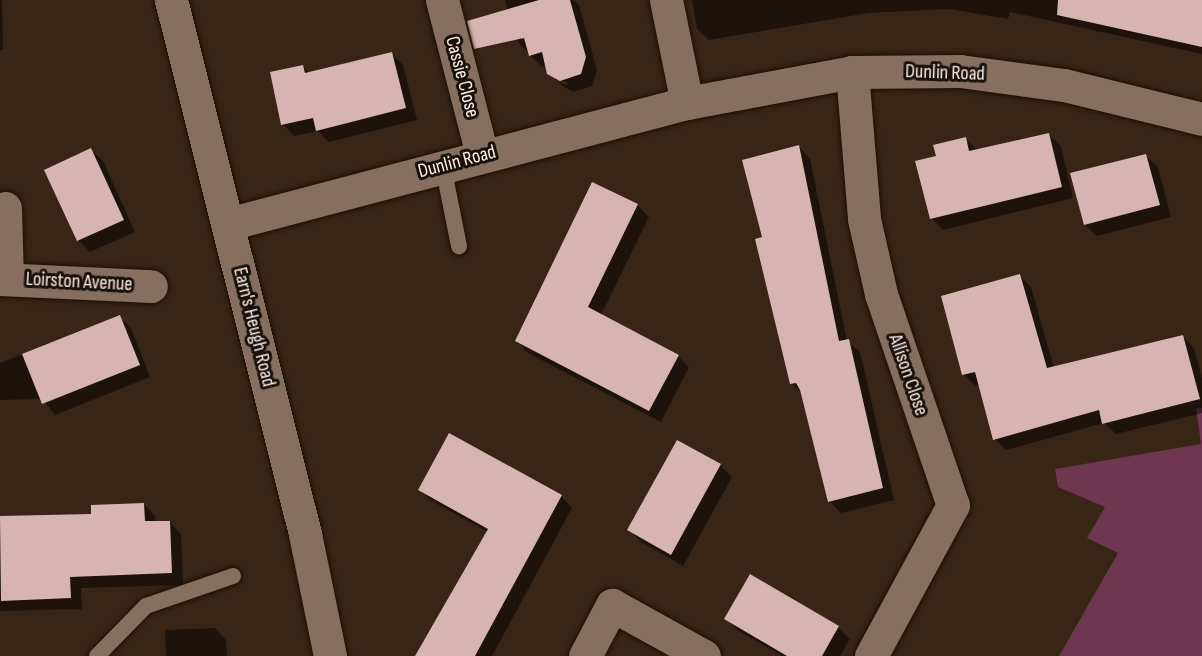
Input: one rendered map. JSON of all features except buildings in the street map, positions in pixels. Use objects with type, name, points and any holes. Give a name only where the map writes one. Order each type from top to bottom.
[{"type":"street","name":"Earn's Heugh Road","points":[[171,0],[305,534],[330,656]]},
{"type":"street","name":"Cassie Close","points":[[442,0],[482,155]]},
{"type":"street","points":[[666,0],[687,103]]},
{"type":"street","name":"Dunlin Road","points":[[228,224],[482,155],[687,103],[852,72],[972,72],[1065,85],[1202,119]]},
{"type":"street","name":"Allison Close","points":[[852,72],[864,219],[879,283],[952,505],[870,656]]},
{"type":"street","name":"Loirston Avenue","points":[[5,208],[4,279],[151,286]]},
{"type":"street","points":[[585,656],[612,605],[704,656]]},
{"type":"lane","points":[[444,166],[459,246]]},
{"type":"lane","points":[[97,656],[146,606],[233,576]]},
{"type":"shaded area","points":[[1196,408],[1202,408],[1202,656],[1059,656],[1118,553],[1087,538],[1105,507],[1058,487],[1055,469],[1201,444]]}]
